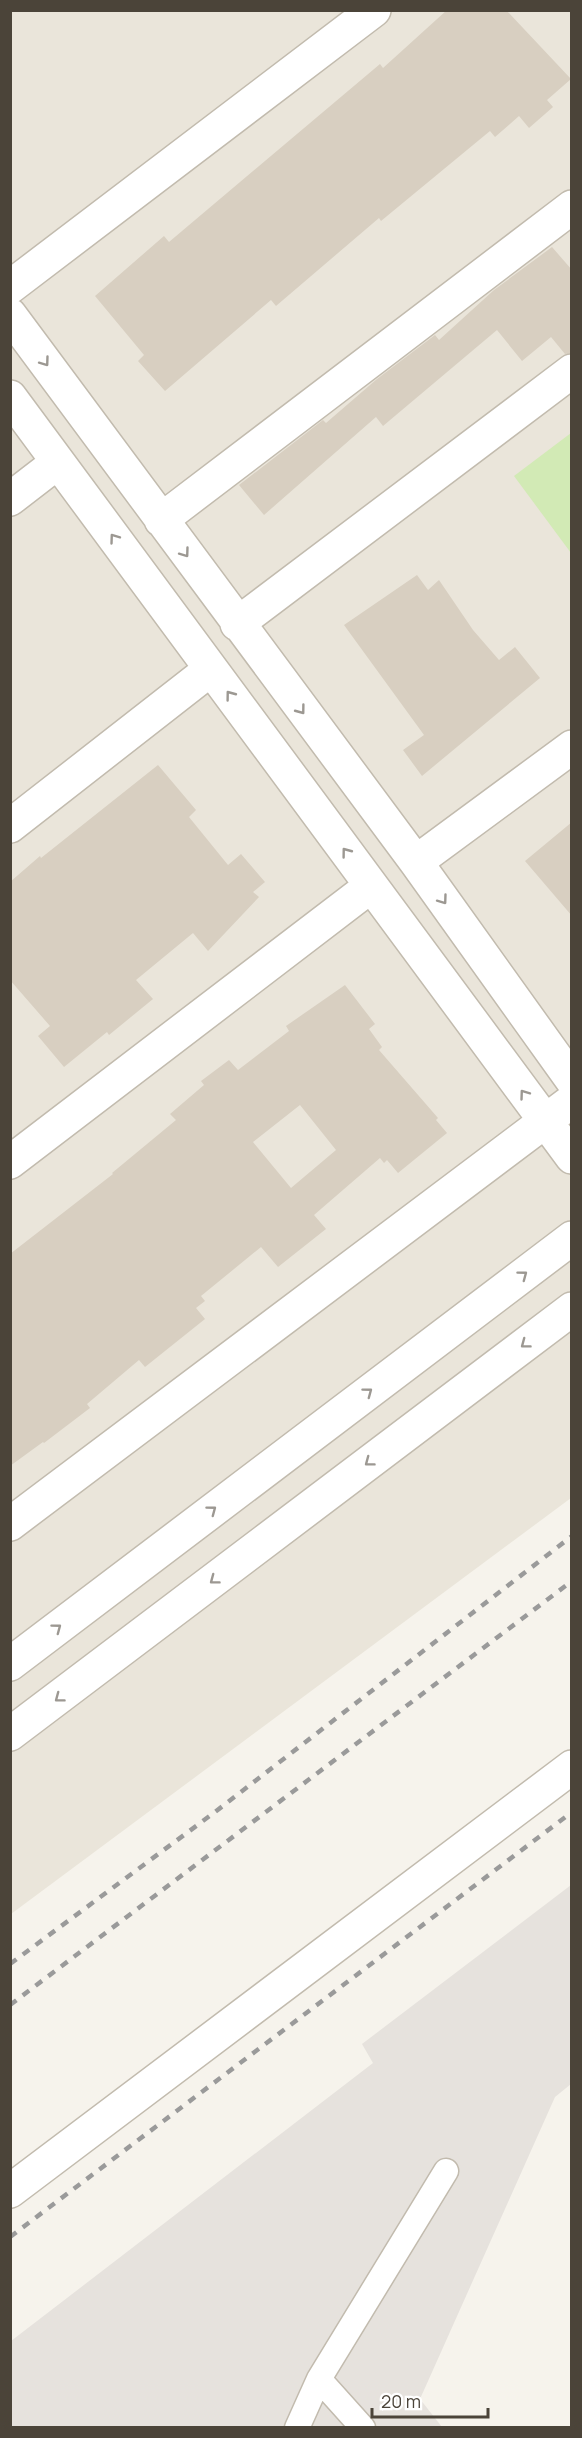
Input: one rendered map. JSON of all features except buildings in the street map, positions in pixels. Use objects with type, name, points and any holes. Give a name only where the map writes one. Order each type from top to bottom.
[{"type":"street","points":[[10,287],[374,10]]},
{"type":"street","points":[[161,520],[572,207]]},
{"type":"street","points":[[10,315],[237,624],[416,862],[572,1080]]},
{"type":"street","points":[[237,624],[572,370]]},
{"type":"street","points":[[10,397],[572,1157]]},
{"type":"street","points":[[10,499],[58,462]]},
{"type":"street","points":[[10,826],[211,669]]},
{"type":"street","points":[[416,862],[572,747]]},
{"type":"street","points":[[10,1162],[371,886]]},
{"type":"street","points":[[10,1524],[572,1101]]},
{"type":"street","points":[[10,1664],[572,1238]]},
{"type":"street","points":[[10,1734],[572,1309]]},
{"type":"street","points":[[10,2191],[572,1767]]},
{"type":"lane","points":[[297,2427],[319,2379],[446,2171]]},
{"type":"lane","points":[[319,2379],[363,2427]]},
{"type":"shaded area","points":[[11,11],[571,11],[571,1498],[11,1914]]},
{"type":"shaded area","points":[[571,1885],[571,2084],[555,2097],[420,2399],[442,2427],[11,2428],[11,2341],[373,2063],[362,2044]]},
{"type":"green space","points":[[571,433],[571,553],[514,476]]},
{"type":"railway","points":[[10,1964],[215,1812],[572,1536]]},
{"type":"railway","points":[[10,2005],[572,1581]]},
{"type":"railway","points":[[10,2237],[572,1812]]}]
